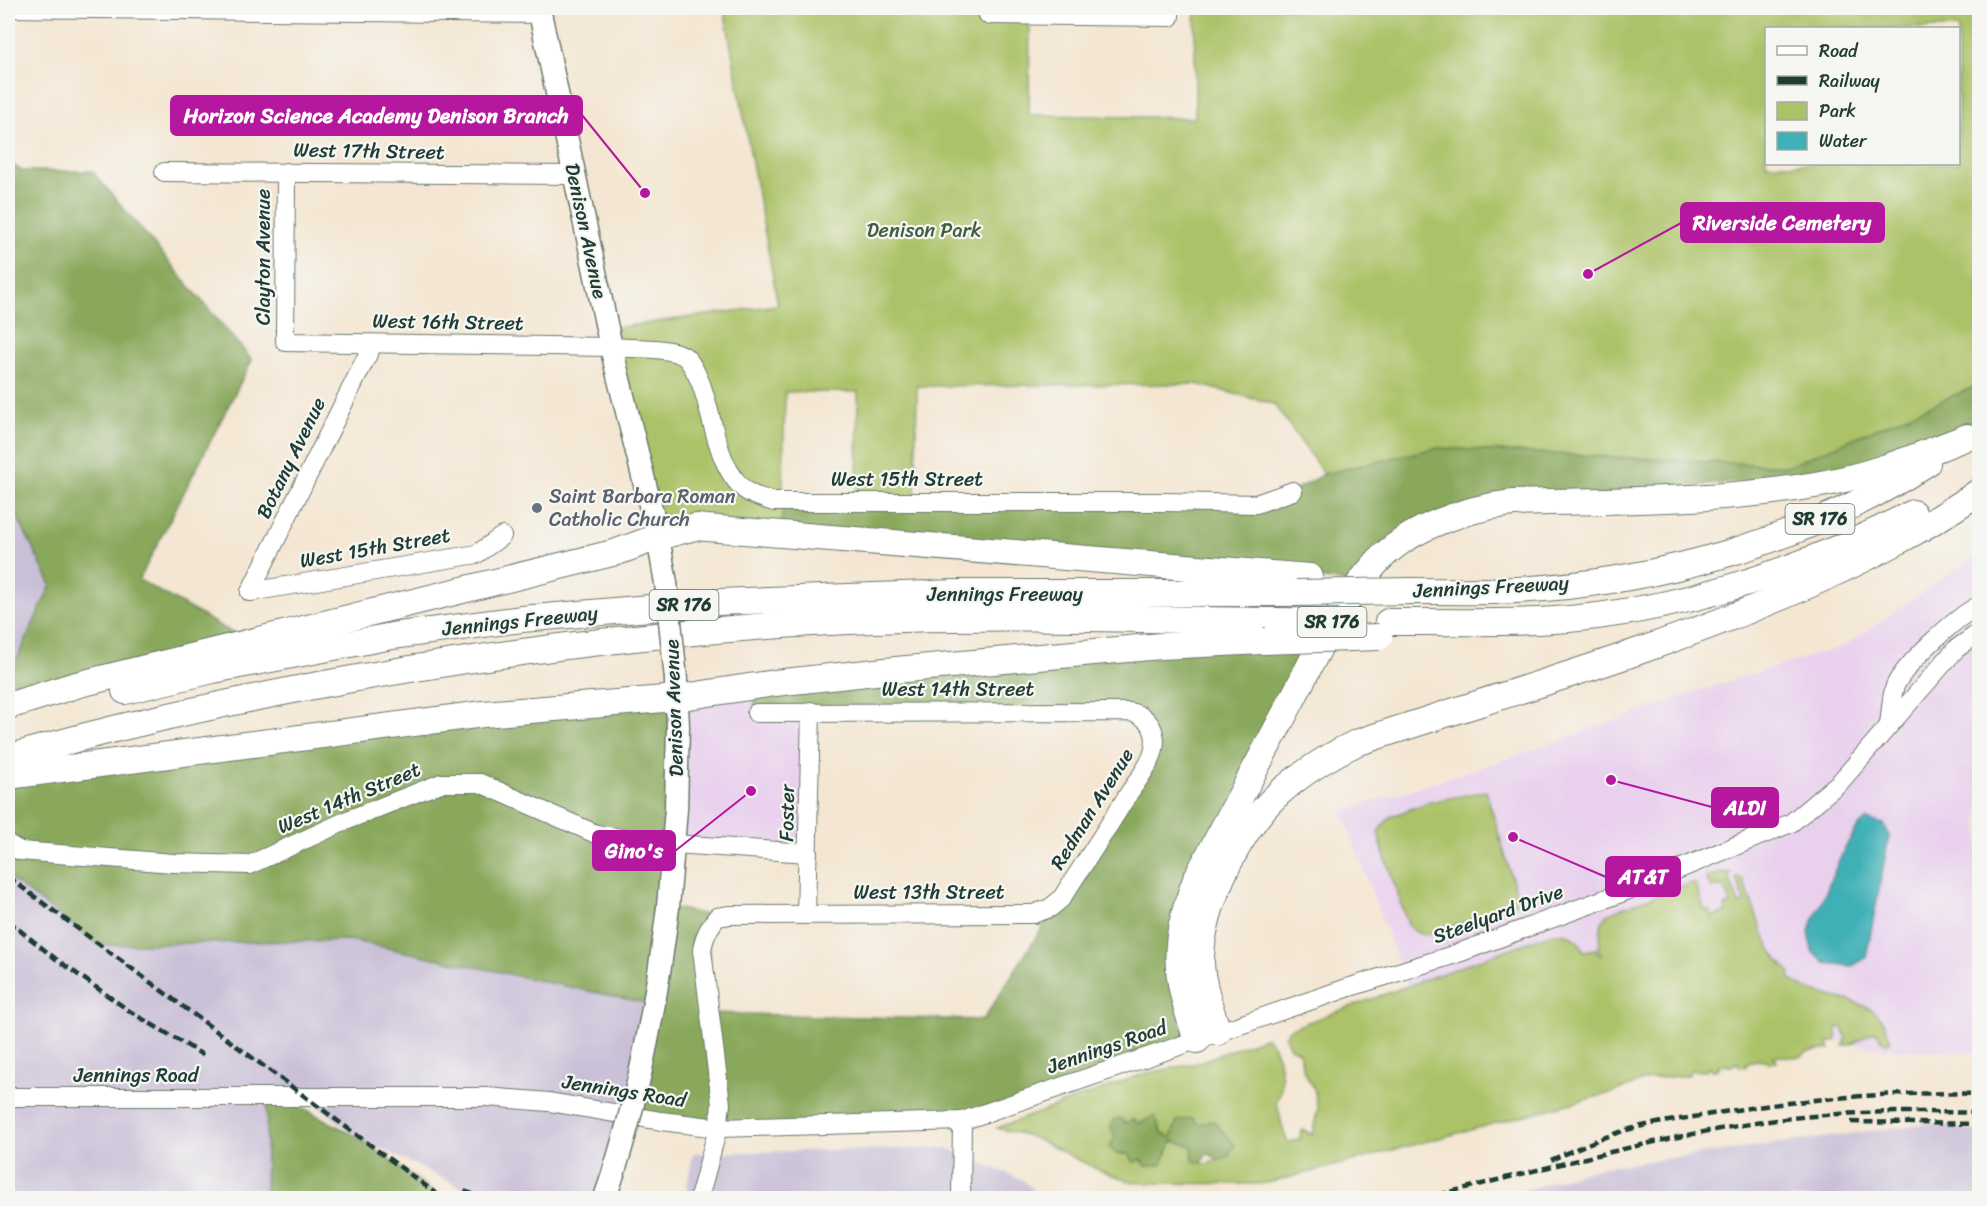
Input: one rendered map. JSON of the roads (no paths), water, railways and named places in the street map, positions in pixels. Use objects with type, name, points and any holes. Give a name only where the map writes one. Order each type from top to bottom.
[{"type":"highway","points":[[1207,1036],[1186,1008],[1179,977],[1180,925],[1196,879],[1341,609],[1378,561],[1432,525],[1486,506],[1513,503],[1732,496],[1817,485],[1884,468],[1973,432]]},
{"type":"highway","name":"Jennings Freeway","points":[[8,721],[78,693],[392,636],[522,619],[719,602],[955,593],[1303,585],[1411,591],[1516,590],[1591,582],[1659,570],[1721,555],[1779,537],[1850,507],[1898,482],[1973,432]]},
{"type":"highway","name":"Jennings Freeway","points":[[8,758],[73,738],[208,707],[452,662],[628,638],[905,619],[1270,631],[1384,629],[1540,621],[1642,608],[1705,594],[1828,554],[1881,529],[1980,475]]},
{"type":"highway","points":[[1207,1036],[1201,948],[1210,908],[1230,862],[1252,825],[1275,797],[1313,766],[1356,743],[1640,651],[1762,605],[1864,559],[1953,510],[1980,491]]},
{"type":"highway","points":[[8,706],[78,693],[617,552],[695,527],[1303,585]]},
{"type":"highway","points":[[8,776],[676,689],[775,683],[1161,646],[1270,631]]},
{"type":"main road","name":"Denison Avenue","points":[[540,11],[610,347],[658,537],[666,583],[676,689],[678,727],[674,844],[652,1023],[632,1110],[605,1198]]},
{"type":"street","points":[[8,8],[540,11]]},
{"type":"street","points":[[988,11],[1170,12]]},
{"type":"street","name":"West 17th Street","points":[[164,172],[573,176]]},
{"type":"street","name":"Clayton Avenue","points":[[285,342],[286,172]]},
{"type":"street","name":"West 16th Street","points":[[285,342],[610,347]]},
{"type":"street","name":"Botany Avenue","points":[[250,592],[373,344]]},
{"type":"street","name":"West 15th Street","points":[[610,347],[662,350],[684,357],[695,370],[703,389],[723,457],[734,479],[749,492],[774,502],[1256,504],[1293,491]]},
{"type":"street","name":"West 15th Street","points":[[250,592],[477,554],[502,537]]},
{"type":"street","points":[[1889,724],[1895,686],[1911,664],[1966,611],[1980,605]]},
{"type":"street","name":"Steelyard Drive","points":[[1207,1036],[1453,955],[1621,893],[1791,823],[1840,782],[1956,649],[1980,632]]},
{"type":"street","name":"West 14th Street","points":[[756,713],[811,711],[1130,712],[1140,714],[1153,727]]},
{"type":"street","name":"Foster","points":[[807,915],[811,711]]},
{"type":"street","name":"Redman Avenue","points":[[1050,908],[1061,899],[1153,755],[1155,742],[1153,727]]},
{"type":"street","name":"West 14th Street","points":[[8,844],[20,851],[173,863],[249,865],[350,819],[441,783],[480,783],[596,834],[644,842],[808,853]]},
{"type":"street","name":"West 13th Street","points":[[699,1198],[718,1128],[721,1104],[702,950],[708,928],[717,917],[730,915],[1033,914],[1050,908]]},
{"type":"street","name":"Jennings Road","points":[[8,1097],[487,1097],[549,1102],[662,1122],[718,1128],[962,1121],[1207,1036]]},
{"type":"street","points":[[961,1198],[962,1121]]},
{"type":"water","points":[[1866,820],[1884,824],[1889,836],[1866,958],[1852,966],[1825,963],[1812,951],[1809,931],[1844,849],[1858,827]]},
{"type":"railway","points":[[8,877],[442,1198]]},
{"type":"railway","points":[[8,921],[56,959],[131,1012],[203,1055]]},
{"type":"railway","points":[[1551,1160],[1623,1131],[1717,1113],[1847,1097],[1980,1094]]},
{"type":"railway","points":[[1425,1198],[1635,1146],[1762,1122],[1871,1113],[1980,1113]]},
{"type":"railway","points":[[1851,1122],[1980,1124]]},
{"type":"railway","points":[[464,1191],[484,1198]]},
{"type":"place","name":"Horizon Science Academy Denison Branch","points":[[645,193]]},
{"type":"place","name":"Riverside Cemetery","points":[[1588,274]]},
{"type":"place","name":"Saint Barbara Roman Catholic Church","points":[[537,508]]},
{"type":"place","name":"ALDI","points":[[1611,780]]},
{"type":"place","name":"Gino's","points":[[751,791]]},
{"type":"place","name":"AT&T","points":[[1513,837]]},
{"type":"park label","name":"Denison Park","points":[[924,230]]}]
